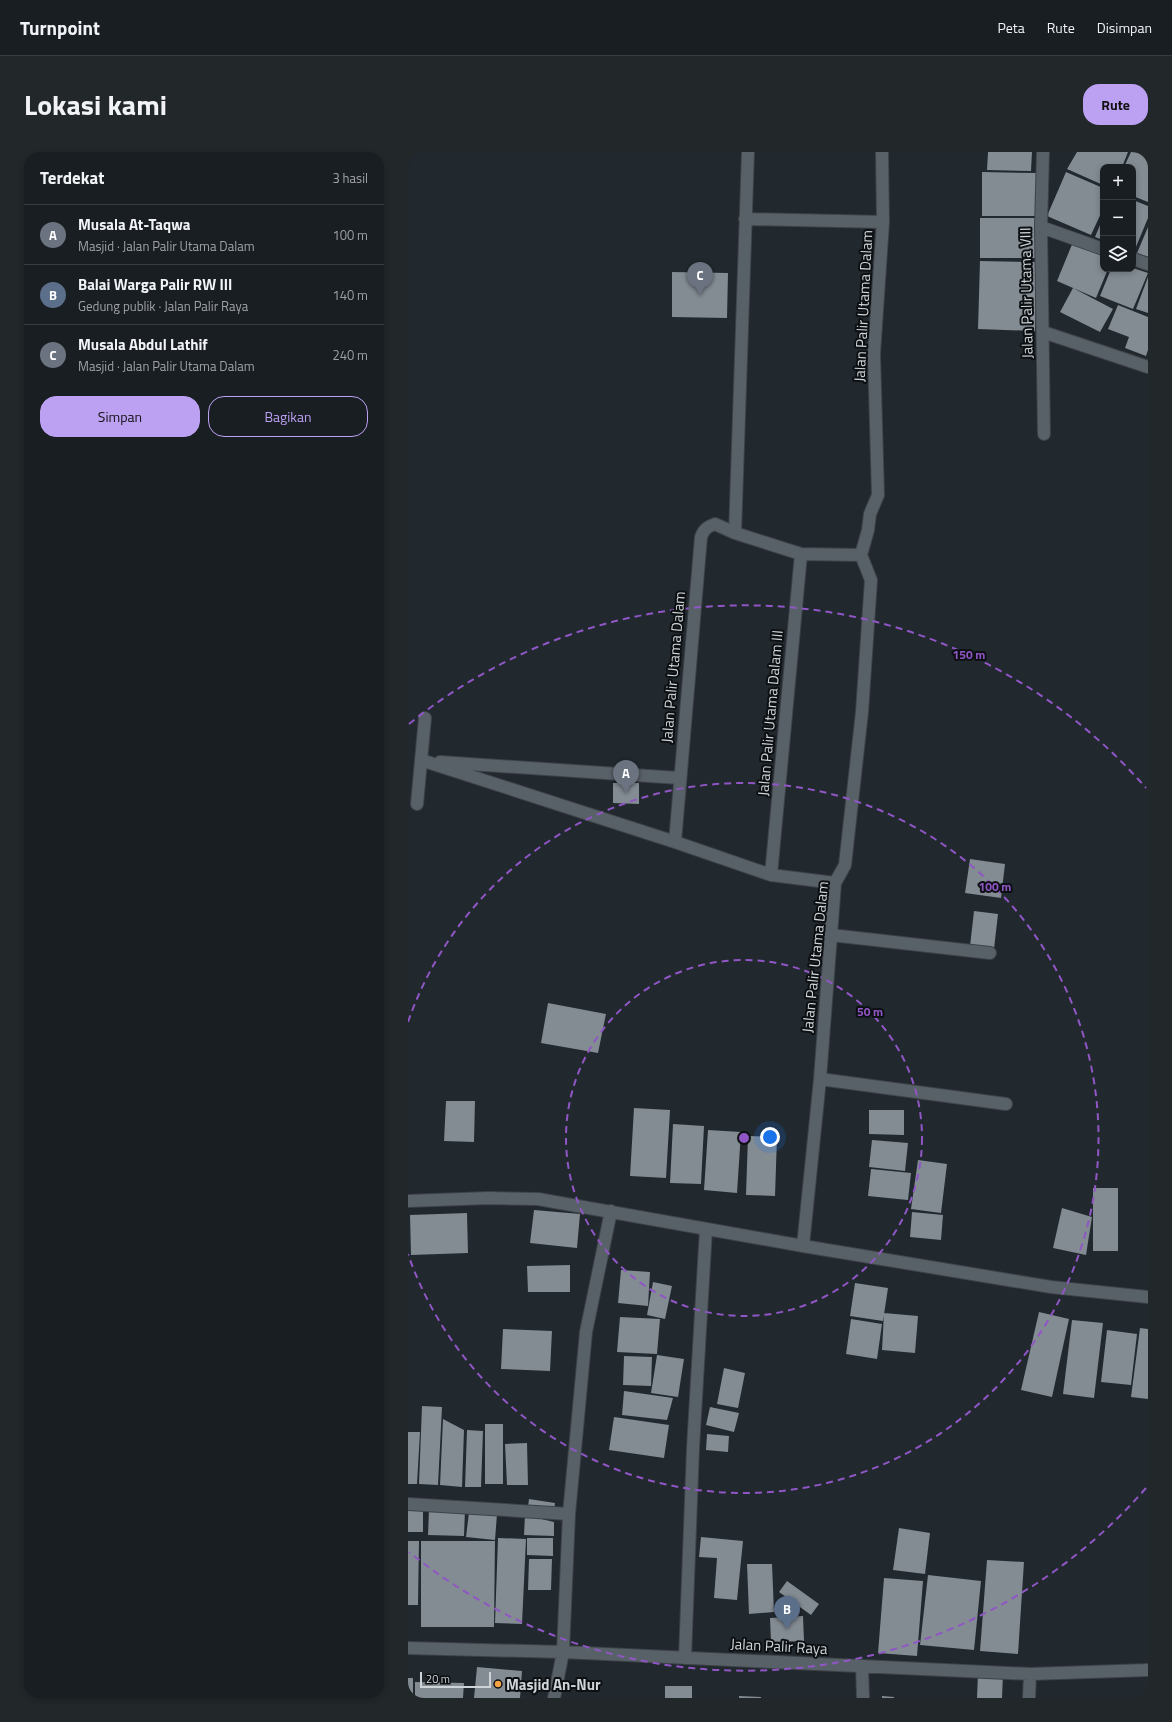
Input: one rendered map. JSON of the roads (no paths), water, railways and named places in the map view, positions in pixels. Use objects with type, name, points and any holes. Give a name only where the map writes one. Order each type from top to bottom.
[{"type":"street","points":[[735,533],[748,152]]},
{"type":"street","name":"Jalan Palir Utama Dalam","points":[[804,1246],[820,1079],[835,883],[845,865],[862,712],[871,580],[861,555],[868,530],[870,514],[878,495],[874,354],[883,222],[882,152]]},
{"type":"street","name":"Jalan Palir Utama VIII","points":[[1043,152],[1041,227],[1044,434]]},
{"type":"street","points":[[745,219],[883,222]]},
{"type":"street","points":[[1041,227],[1100,248]]},
{"type":"street","points":[[1136,260],[1148,264]]},
{"type":"street","points":[[1043,332],[1148,365]]},
{"type":"street","name":"Jalan Palir Utama Dalam","points":[[675,842],[679,778],[701,537],[707,527],[715,524],[735,533],[801,554],[861,555]]},
{"type":"street","name":"Jalan Palir Utama Dalam III","points":[[771,875],[801,554]]},
{"type":"street","points":[[417,804],[425,718]]},
{"type":"street","points":[[421,760],[679,778]]},
{"type":"street","points":[[421,760],[675,842],[771,875],[835,883]]},
{"type":"street","points":[[831,935],[990,953]]},
{"type":"street","points":[[820,1079],[1006,1104]]},
{"type":"street","points":[[408,1201],[489,1198],[538,1199],[611,1211],[706,1230],[1050,1287],[1148,1297]]},
{"type":"street","points":[[554,1698],[563,1652],[569,1514],[586,1332],[611,1211]]},
{"type":"street","points":[[685,1658],[693,1448],[706,1230]]},
{"type":"street","points":[[408,1504],[569,1514]]},
{"type":"street","name":"Jalan Palir Raya","points":[[408,1648],[563,1652],[1030,1674],[1148,1670]]},
{"type":"street","points":[[862,1666],[863,1698]]},
{"type":"street","points":[[1028,1698],[1030,1674]]},
{"type":"place","name":"Musala Abdul Lathif","points":[[700,295]]},
{"type":"place","name":"Musala At-Taqwa","points":[[626,793]]},
{"type":"place","name":"Balai Warga Palir RW III","points":[[787,1629]]},
{"type":"place","name":"Masjid An-Nur","points":[[498,1684]]}]
